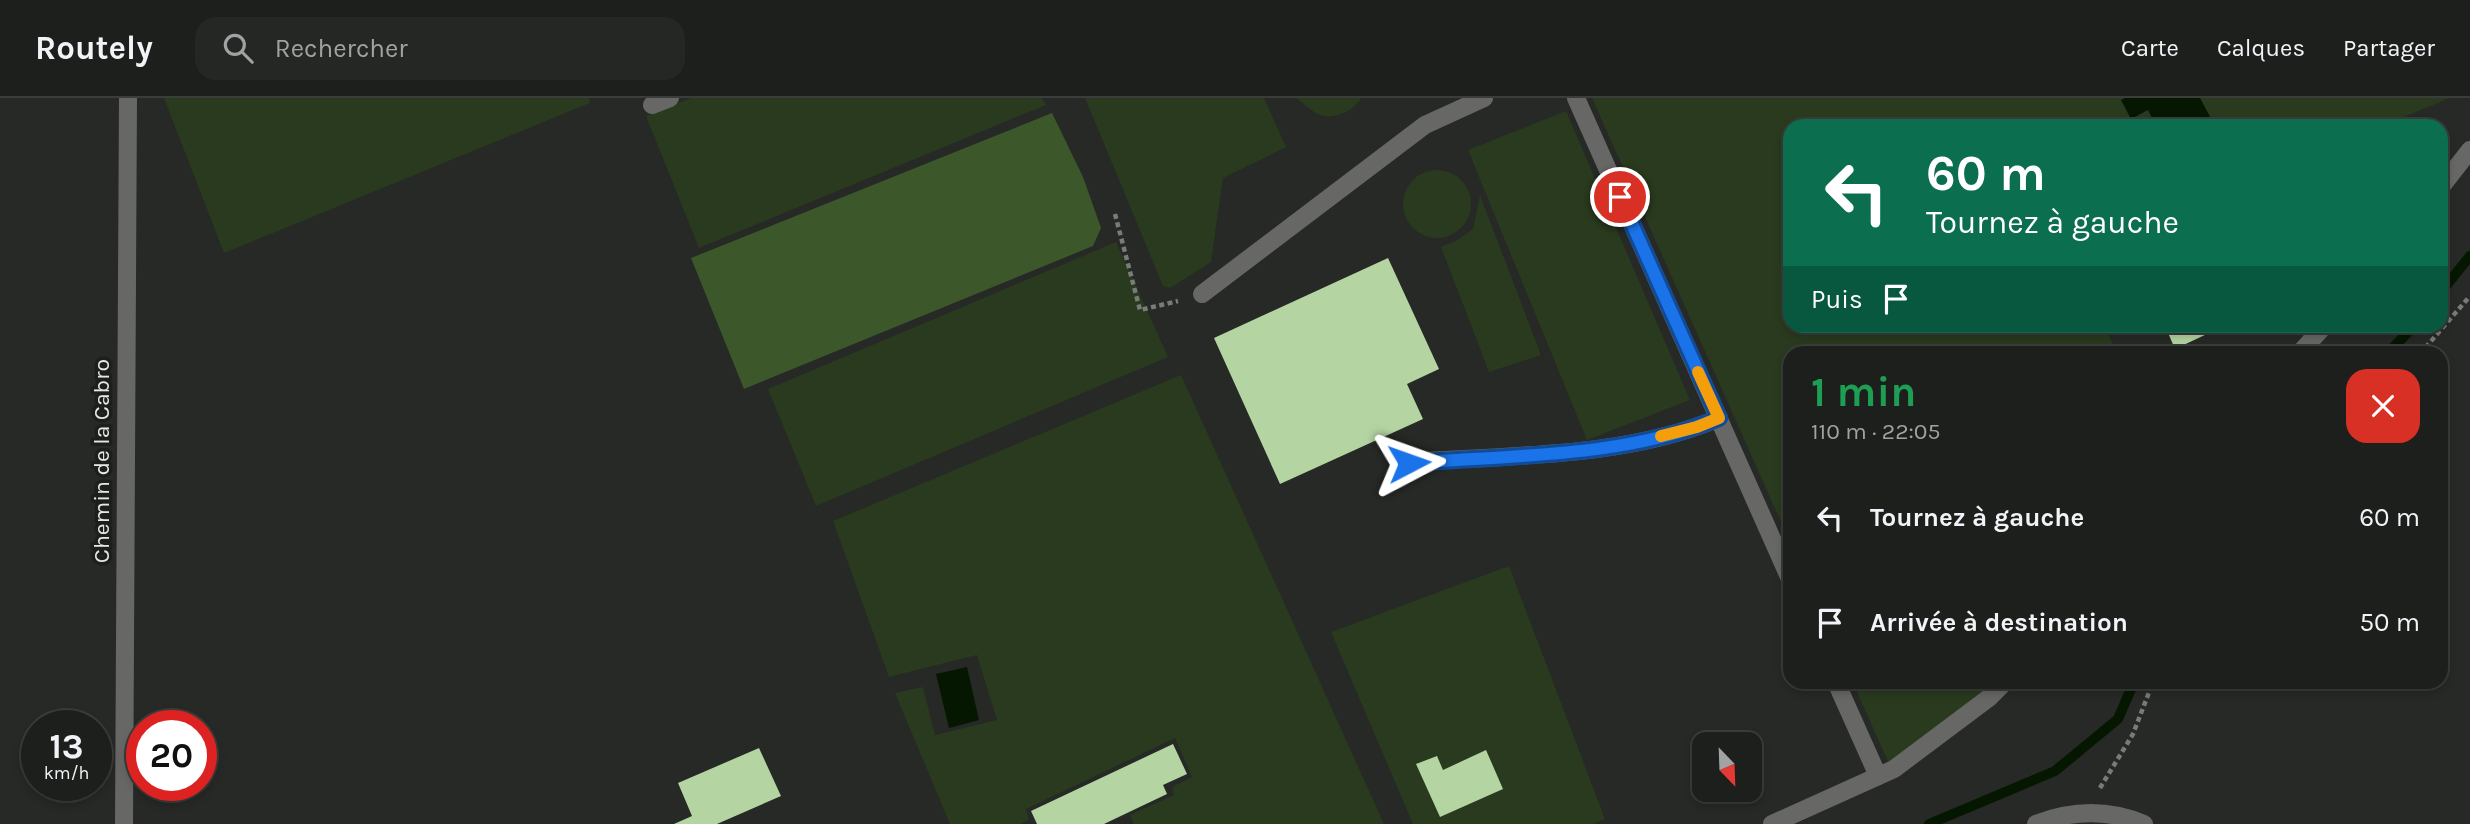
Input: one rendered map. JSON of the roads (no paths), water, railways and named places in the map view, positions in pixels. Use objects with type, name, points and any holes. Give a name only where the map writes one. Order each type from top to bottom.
[{"type":"street","name":"Chemin de la Cabro","points":[[124,824],[128,98]]},
{"type":"street","points":[[652,105],[670,98]]},
{"type":"street","points":[[1202,294],[1425,125],[1483,98]]},
{"type":"street","points":[[1576,98],[1783,563]]},
{"type":"street","points":[[2448,178],[2470,150]]},
{"type":"street","points":[[1409,463],[1609,448],[1697,427],[1719,418]]},
{"type":"street","points":[[1839,689],[1878,776]]},
{"type":"street","points":[[1772,824],[1894,769],[1998,689]]},
{"type":"street","points":[[2036,824],[2057,816],[2081,813],[2116,815],[2144,824]]},
{"type":"waterway","points":[[2448,283],[2470,256]]},
{"type":"waterway","points":[[2395,346],[2407,333]]},
{"type":"waterway","points":[[1929,824],[2055,771],[2118,719],[2131,689]]}]
